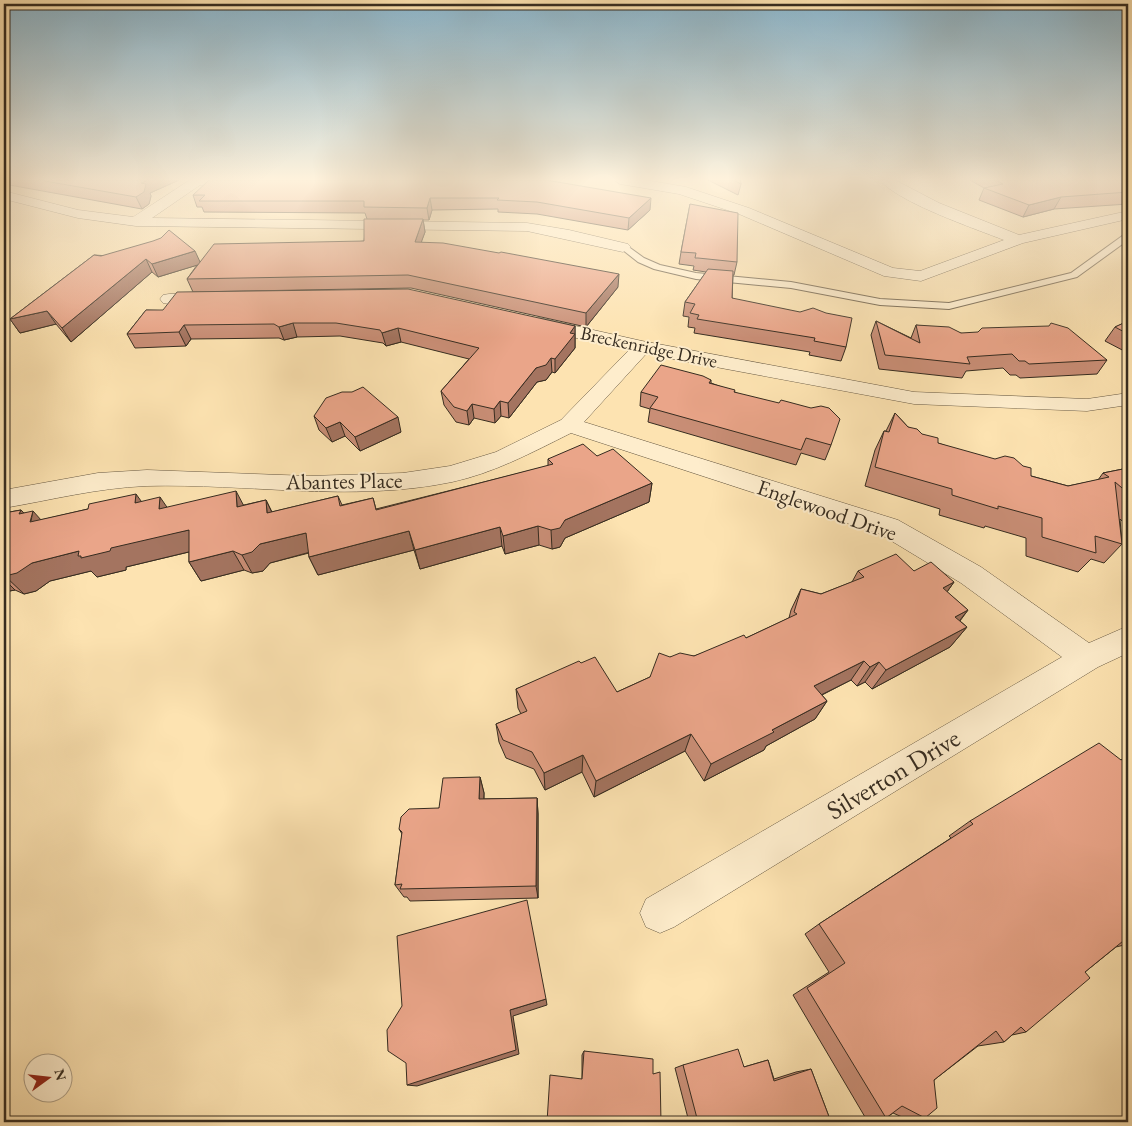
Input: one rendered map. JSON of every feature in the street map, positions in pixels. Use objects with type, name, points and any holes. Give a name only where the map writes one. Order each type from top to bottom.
[{"type":"street","points":[[559,233],[623,247]]},
{"type":"street","points":[[795,233],[890,273],[921,276],[1018,240],[1050,233]]},
{"type":"street","points":[[998,233],[1018,240]]},
{"type":"street","points":[[169,298],[227,298]]},
{"type":"street","name":"Breckenridge Drive","points":[[526,321],[642,347],[914,398],[1087,405],[1128,399]]},
{"type":"street","name":"Abantes Place","points":[[4,499],[98,481],[147,478],[309,484],[403,481],[452,474],[504,457],[569,425],[642,347]]},
{"type":"street","name":"Englewood Drive","points":[[569,425],[889,527],[971,575],[1087,658]]},
{"type":"street","name":"Silverton Drive","points":[[660,913],[1087,658],[1128,639]]},
{"type":"lane","points":[[623,247],[641,260],[657,267],[696,276],[791,286],[880,302],[949,306],[980,300],[1074,275],[1128,236]]},
{"type":"building","points":[[166,233],[172,233],[195,251],[152,264],[146,259],[62,328],[47,311],[10,319],[94,255],[101,256],[161,238]]},
{"type":"building","points":[[364,233],[418,233],[415,242],[443,243],[501,252],[619,274],[586,313],[408,275],[187,279],[214,244],[364,241]]},
{"type":"building","points":[[685,233],[738,233],[737,262],[695,258],[696,253],[681,252]]},
{"type":"building","points":[[708,269],[733,271],[732,298],[800,312],[813,308],[826,313],[852,318],[846,347],[814,341],[815,338],[697,319],[699,315],[690,313],[695,304],[685,302]]},
{"type":"building","points":[[408,289],[575,326],[570,333],[575,334],[555,359],[551,358],[546,365],[536,368],[508,403],[500,401],[494,409],[472,404],[467,411],[454,407],[441,391],[479,348],[398,328],[382,333],[380,330],[336,323],[293,323],[279,327],[274,324],[184,325],[179,332],[127,334],[146,310],[163,310],[177,292]]},
{"type":"building","points":[[876,321],[920,343],[916,325],[949,327],[961,333],[978,332],[982,328],[1049,326],[1051,323],[1068,328],[1107,360],[1029,364],[1025,361],[1019,361],[1012,354],[967,357],[970,364],[885,355]]},
{"type":"building","points":[[1128,321],[1128,334],[1115,327]]},
{"type":"building","points":[[661,365],[703,376],[711,380],[709,383],[735,390],[734,392],[779,403],[781,400],[811,408],[821,406],[829,408],[840,419],[831,445],[806,438],[801,450],[650,408],[658,397],[641,392]]},
{"type":"building","points":[[363,387],[398,417],[355,437],[340,422],[326,428],[314,416],[326,398],[342,392],[352,392]]},
{"type":"building","points":[[895,413],[908,427],[917,429],[922,434],[938,438],[938,443],[995,459],[1005,456],[1014,458],[1023,466],[1031,468],[1031,476],[1068,486],[1109,477],[1103,473],[1128,468],[1128,493],[1115,482],[1122,544],[1095,536],[1096,553],[1042,537],[1042,518],[998,506],[998,509],[952,495],[952,489],[875,467],[884,431],[889,432]]},
{"type":"building","points":[[583,444],[597,456],[613,449],[652,483],[565,520],[560,528],[551,530],[538,526],[503,536],[500,527],[415,550],[409,531],[309,557],[306,533],[260,544],[252,552],[242,555],[233,551],[189,562],[189,530],[111,548],[110,551],[81,558],[81,556],[78,556],[79,551],[32,563],[17,573],[4,575],[4,513],[21,510],[19,514],[33,511],[30,522],[88,509],[89,504],[136,494],[135,503],[160,497],[159,509],[236,491],[237,507],[266,500],[267,513],[338,496],[340,506],[373,498],[376,510],[553,464],[548,459]]},
{"type":"building","points":[[896,554],[914,571],[931,562],[954,582],[943,588],[968,610],[955,617],[967,627],[886,670],[879,662],[870,667],[864,661],[814,686],[827,701],[772,730],[774,732],[711,764],[691,734],[596,781],[583,755],[544,773],[532,752],[503,740],[496,724],[527,711],[516,689],[579,661],[581,663],[595,657],[617,692],[650,677],[659,653],[670,657],[680,653],[694,656],[744,635],[746,638],[797,614],[794,612],[801,589],[821,594],[864,577],[858,571]]},
{"type":"building","points":[[1099,743],[1121,760],[1128,756],[1128,937],[1085,972],[1090,978],[1026,1032],[1021,1027],[1004,1042],[996,1031],[934,1080],[937,1108],[925,1118],[902,1106],[886,1118],[807,988],[845,963],[819,924],[973,824],[970,821]]},
{"type":"building","points":[[480,777],[479,799],[537,798],[536,886],[400,889],[402,884],[395,885],[402,832],[399,829],[401,817],[409,809],[439,808],[443,778]]},
{"type":"building","points":[[527,900],[546,999],[510,1010],[516,1050],[407,1085],[406,1063],[388,1051],[387,1030],[402,1006],[397,936]]},
{"type":"building","points":[[738,1049],[744,1067],[768,1060],[774,1081],[811,1069],[831,1122],[698,1122],[683,1065]]},
{"type":"building","points":[[584,1051],[653,1059],[653,1074],[660,1072],[661,1122],[547,1122],[550,1075],[582,1079]]}]
